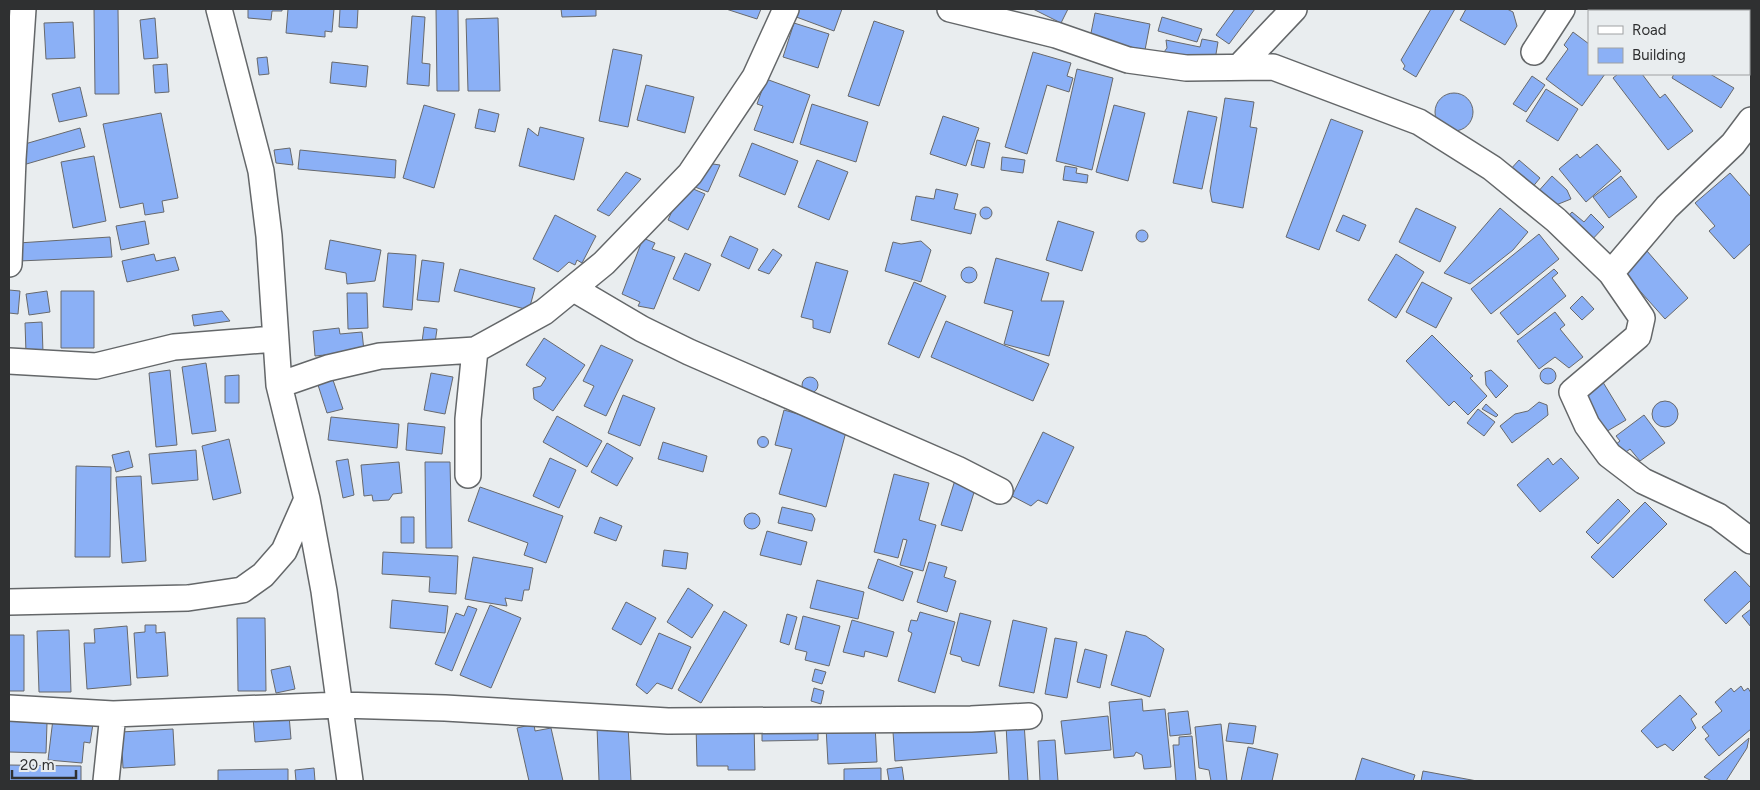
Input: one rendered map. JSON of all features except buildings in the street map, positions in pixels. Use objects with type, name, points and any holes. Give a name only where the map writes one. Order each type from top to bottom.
[{"type":"street","points":[[9,264],[13,159],[23,9]]},
{"type":"street","points":[[220,9],[262,171],[269,236],[274,339],[279,385],[307,499],[324,591],[350,781]]},
{"type":"street","points":[[279,385],[328,368],[380,356],[475,350],[544,312],[574,289],[604,262],[690,174],[755,77],[786,9]]},
{"type":"street","points":[[950,9],[1056,35],[1128,60],[1186,68],[1273,67],[1419,122],[1492,168],[1556,220],[1611,273],[1642,318],[1638,336],[1572,392],[1587,425],[1608,454],[1643,481],[1718,516],[1751,541]]},
{"type":"street","points":[[1239,67],[1294,9]]},
{"type":"street","points":[[1534,52],[1562,9]]},
{"type":"street","points":[[1611,273],[1667,207],[1733,144],[1751,120]]},
{"type":"street","points":[[574,289],[642,329],[689,352],[957,469],[1000,491]]},
{"type":"street","points":[[9,361],[96,366],[174,348],[274,339]]},
{"type":"street","points":[[468,475],[468,419],[475,350]]},
{"type":"street","points":[[9,602],[188,598],[242,590],[264,575],[284,551],[307,499]]},
{"type":"street","points":[[9,708],[113,714],[340,705],[454,708],[668,721],[971,719],[1029,716]]},
{"type":"street","points":[[106,781],[113,714]]}]
